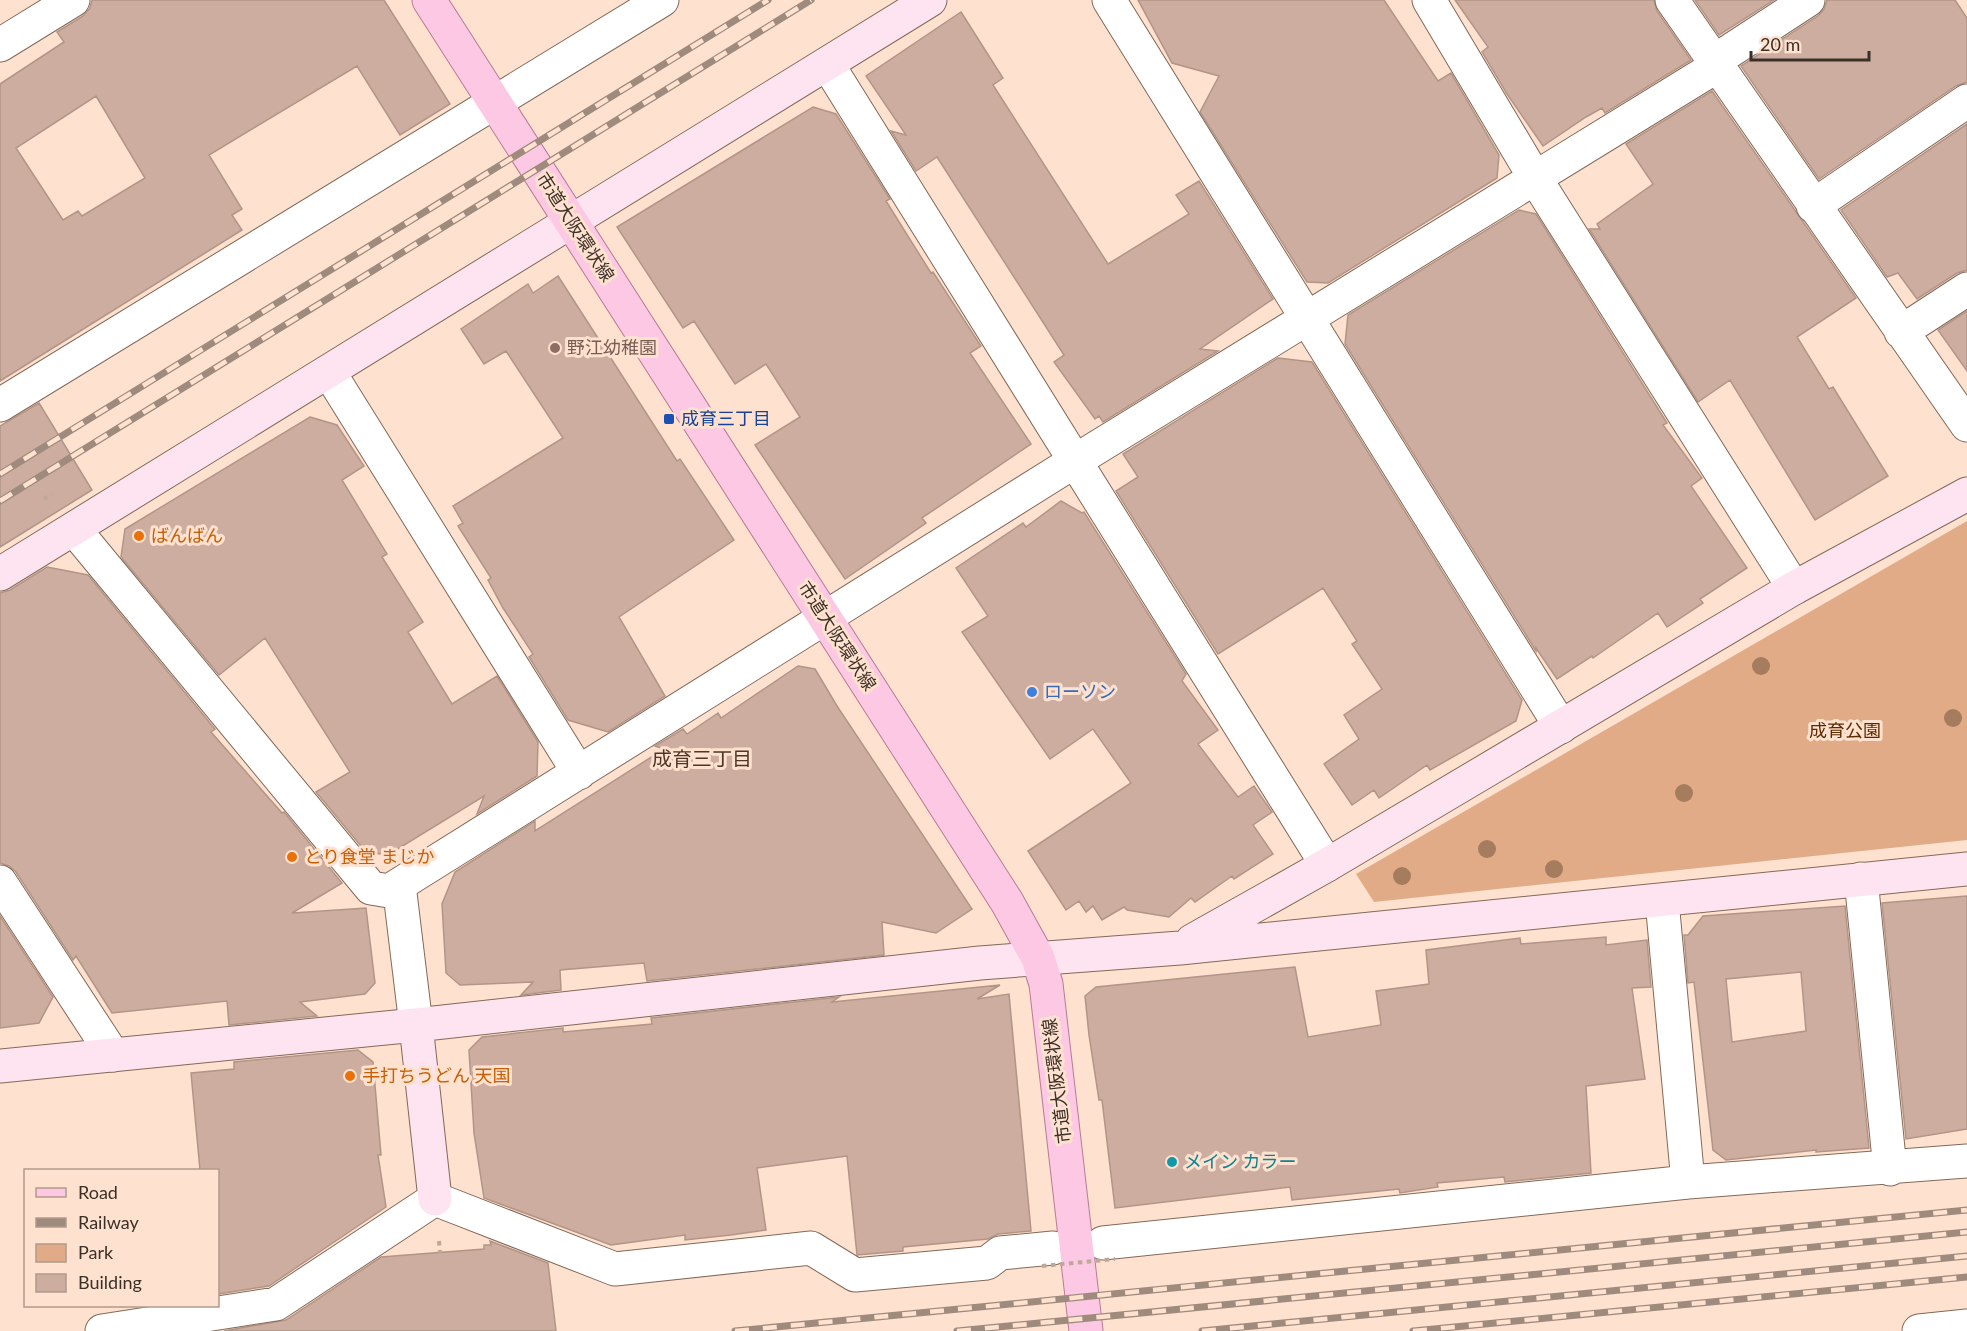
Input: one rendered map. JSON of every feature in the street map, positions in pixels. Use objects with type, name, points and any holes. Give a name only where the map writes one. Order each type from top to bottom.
[{"type":"main road","name":"市道大阪環状線","points":[[429,0],[1007,902],[1038,958],[1046,984],[1086,1331]]},
{"type":"street","points":[[0,405],[662,0]]},
{"type":"street","points":[[0,574],[930,0]]},
{"type":"street","points":[[1109,0],[1561,727]]},
{"type":"street","points":[[1429,0],[1535,178],[1794,588]]},
{"type":"street","points":[[1672,0],[1967,425]]},
{"type":"street","points":[[74,529],[371,888],[394,888],[826,619],[1075,460],[1717,66],[1722,56],[1808,0]]},
{"type":"street","points":[[0,45],[67,1]]},
{"type":"street","points":[[828,65],[1327,865]]},
{"type":"street","points":[[1813,206],[1967,101]]},
{"type":"street","points":[[1901,332],[1967,289]]},
{"type":"street","points":[[329,372],[579,773]]},
{"type":"street","points":[[1180,948],[1327,865],[1794,588],[1967,494]]},
{"type":"street","points":[[0,1066],[416,1025],[1038,958],[1180,948],[1967,869]]},
{"type":"street","points":[[1861,879],[1890,1168]]},
{"type":"street","points":[[0,882],[113,1054]]},
{"type":"street","points":[[394,888],[416,1025],[435,1199]]},
{"type":"street","points":[[1662,901],[1688,1182]]},
{"type":"street","points":[[1109,1251],[1688,1182],[1967,1161]]},
{"type":"street","points":[[435,1199],[615,1269],[811,1248],[855,1275],[987,1263],[1000,1253],[1047,1257]]},
{"type":"street","points":[[102,1331],[276,1304],[435,1199]]},
{"type":"street","points":[[1919,1331],[1967,1326]]},
{"type":"path","points":[[44,499],[52,494]]},
{"type":"path","points":[[1047,1257],[1109,1251]]},
{"type":"green space","name":"成育公園","points":[[1967,521],[1967,840],[1374,902],[1356,874]]},
{"type":"building","points":[[92,0],[384,0],[450,104],[400,135],[357,66],[209,155],[242,209],[232,215],[242,230],[0,381],[0,84],[64,42],[57,32],[83,16],[90,8]],"holes":[[[96,96],[145,178],[82,216],[78,211],[63,220],[16,148]]]},
{"type":"building","points":[[1138,0],[1384,0],[1438,81],[1451,73],[1499,155],[1497,178],[1328,283],[1307,282],[1200,112],[1219,76],[1172,63]]},
{"type":"building","points":[[1455,0],[1654,0],[1657,11],[1691,60],[1605,113],[1602,108],[1586,117],[1543,146],[1507,94],[1482,52],[1488,47]]},
{"type":"building","points":[[1695,0],[1774,0],[1719,35]]},
{"type":"building","points":[[1827,0],[1955,0],[1967,18],[1967,82],[1956,86],[1819,179],[1741,66],[1818,16]]},
{"type":"building","points":[[961,12],[1003,78],[993,85],[1108,264],[1189,214],[1176,195],[1199,181],[1273,299],[1200,349],[1218,351],[1103,422],[1099,416],[1095,419],[1054,362],[1064,355],[937,157],[916,171],[891,131],[906,135],[866,76]]},
{"type":"building","points":[[1712,91],[1856,298],[1797,337],[1829,389],[1833,387],[1888,476],[1815,520],[1730,380],[1698,402],[1589,229],[1600,229],[1597,224],[1653,184],[1626,144]]},
{"type":"building","points":[[813,107],[836,114],[890,199],[886,201],[931,273],[933,272],[981,346],[970,353],[1031,444],[922,518],[926,523],[845,579],[755,445],[800,417],[766,364],[735,384],[694,321],[683,328],[617,227]]},
{"type":"building","points":[[1967,124],[1967,270],[1957,273],[1917,299],[1898,273],[1887,277],[1841,210]]},
{"type":"building","points":[[1519,210],[1536,214],[1667,423],[1663,425],[1702,478],[1691,486],[1747,568],[1700,599],[1703,603],[1667,627],[1658,613],[1593,658],[1592,656],[1557,679],[1536,648],[1536,651],[1345,344],[1348,315]]},
{"type":"building","points":[[558,276],[677,461],[680,459],[734,540],[619,617],[665,696],[608,732],[568,720],[529,657],[533,654],[503,608],[488,580],[491,578],[458,526],[463,523],[453,506],[563,438],[506,351],[484,364],[461,329],[528,284],[533,293]]},
{"type":"building","points":[[1967,311],[1967,371],[1938,330]]},
{"type":"building","points":[[1278,358],[1312,362],[1522,700],[1516,721],[1430,770],[1427,765],[1379,798],[1374,790],[1352,805],[1324,764],[1359,739],[1344,715],[1382,689],[1352,644],[1357,641],[1323,588],[1218,654],[1116,491],[1138,477],[1123,454]]},
{"type":"building","points":[[39,403],[92,490],[0,547],[0,426]]},
{"type":"building","points":[[310,417],[337,425],[364,466],[342,480],[387,554],[382,557],[423,622],[408,632],[452,704],[497,676],[538,742],[537,776],[477,814],[484,796],[388,855],[366,852],[316,792],[350,772],[265,638],[219,675],[121,557],[125,529]]},
{"type":"building","points":[[1061,501],[1084,512],[1186,674],[1182,681],[1218,730],[1198,744],[1238,797],[1254,786],[1272,812],[1253,825],[1273,854],[1234,879],[1232,876],[1195,902],[1191,898],[1169,917],[1127,910],[1124,907],[1102,920],[1093,906],[1086,912],[1079,901],[1066,910],[1028,851],[1131,783],[1093,729],[1050,759],[962,632],[988,616],[956,568],[1023,523],[1026,527]]},
{"type":"building","points":[[47,567],[88,575],[215,729],[211,732],[282,813],[284,812],[342,883],[292,913],[366,908],[375,983],[365,994],[300,1002],[317,1016],[229,1025],[227,1001],[112,1013],[76,956],[73,960],[16,872],[0,863],[0,593],[10,590]]},
{"type":"building","points":[[798,666],[815,669],[837,706],[972,909],[936,933],[882,922],[884,955],[647,981],[644,963],[560,970],[561,990],[521,995],[533,982],[460,985],[446,973],[442,904],[455,872],[535,821],[535,831],[664,749],[655,746],[683,729],[687,734],[718,713],[721,718]]},
{"type":"building","points":[[1967,896],[1967,1129],[1906,1139],[1882,903]]},
{"type":"building","points":[[1845,906],[1869,1148],[1816,1152],[1816,1150],[1726,1160],[1713,1150],[1694,982],[1688,983],[1684,935],[1688,935],[1703,916]],"holes":[[[1801,972],[1806,1031],[1732,1042],[1726,979]]]},
{"type":"building","points":[[0,916],[53,997],[39,1023],[0,1028]]},
{"type":"building","points":[[1606,937],[1606,945],[1647,940],[1651,987],[1632,988],[1645,1079],[1586,1086],[1591,1173],[1505,1182],[1504,1177],[1437,1183],[1438,1187],[1400,1193],[1399,1189],[1292,1200],[1290,1187],[1115,1208],[1102,1100],[1099,1100],[1085,996],[1096,987],[1295,967],[1308,1037],[1381,1025],[1376,991],[1429,984],[1426,950],[1520,938],[1521,944]]},
{"type":"building","points":[[1000,985],[977,999],[1009,994],[1031,1231],[998,1234],[988,1239],[903,1247],[903,1251],[857,1255],[847,1156],[757,1168],[766,1230],[731,1235],[685,1240],[685,1235],[611,1245],[484,1198],[474,1133],[469,1050],[482,1037],[563,1028],[563,1032],[652,1024],[651,1018],[839,997],[832,1002]]},
{"type":"building","points":[[358,1050],[373,1062],[381,1155],[378,1155],[386,1207],[269,1286],[219,1294],[219,1169],[200,1169],[191,1073],[234,1069],[234,1062]]},
{"type":"building","points":[[490,1241],[548,1263],[556,1331],[224,1331],[286,1320],[381,1257],[484,1249],[484,1245],[491,1245]]},
{"type":"railway","points":[[0,474],[768,0]]},
{"type":"railway","points":[[0,501],[811,0]]},
{"type":"railway","points":[[735,1331],[1967,1210]]},
{"type":"railway","points":[[957,1331],[1967,1232]]},
{"type":"railway","points":[[1202,1331],[1967,1256]]},
{"type":"railway","points":[[1413,1331],[1967,1277]]},
{"type":"place","name":"野江幼稚園","points":[[555,348]]},
{"type":"place","name":"成育三丁目","points":[[669,419]]},
{"type":"place","name":"ばんばん","points":[[139,536]]},
{"type":"place","name":"ローソン","points":[[1032,692]]},
{"type":"place","name":"とり食堂 まじか","points":[[292,857]]},
{"type":"place","name":"手打ちうどん 天国","points":[[350,1076]]},
{"type":"place","name":"メイン カラー","points":[[1172,1162]]},
{"type":"district","name":"成育三丁目","points":[[702,759]]}]
